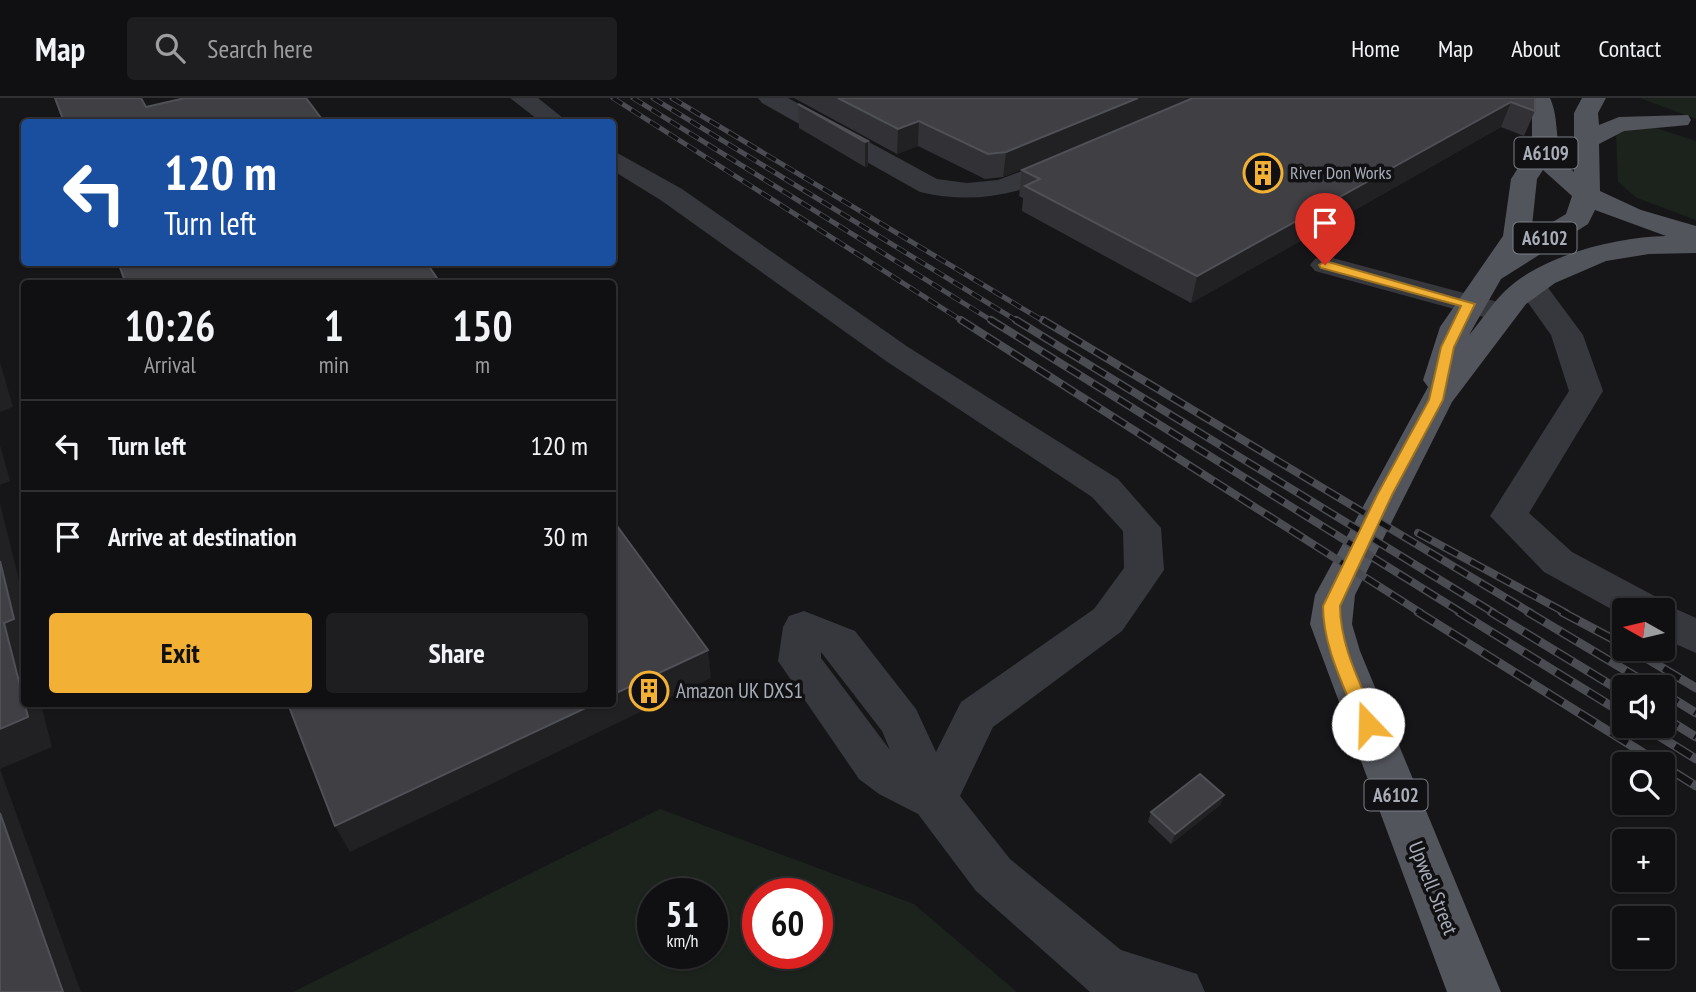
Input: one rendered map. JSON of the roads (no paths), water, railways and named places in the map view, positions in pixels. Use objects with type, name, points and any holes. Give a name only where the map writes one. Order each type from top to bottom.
[{"type":"main road","name":"A6109","points":[[1538,98],[1547,121],[1545,146],[1553,165],[1587,193]]},
{"type":"main road","points":[[1594,98],[1586,113],[1587,193],[1648,224],[1696,235]]},
{"type":"main road","points":[[1621,98],[1688,123]]},
{"type":"main road","points":[[1585,141],[1619,124],[1688,123]]},
{"type":"main road","points":[[1490,273],[1517,237],[1524,179],[1545,146]]},
{"type":"main road","name":"Upwell Street","points":[[1436,400],[1447,347],[1469,304],[1490,273],[1578,218],[1587,193]]},
{"type":"main road","name":"Upwell Street","points":[[1474,992],[1339,650],[1331,624],[1335,595],[1436,400],[1502,313],[1544,277],[1613,250],[1696,244]]},
{"type":"lane","points":[[522,98],[552,119]]},
{"type":"lane","points":[[770,98],[929,186],[953,191],[988,192],[1011,187],[1096,150]]},
{"type":"lane","points":[[616,161],[672,195],[897,354],[1105,488],[1142,528],[1144,570],[1108,620],[977,716],[935,800],[993,875],[1114,981],[1178,992]]},
{"type":"lane","points":[[1325,265],[1502,313]]},
{"type":"lane","points":[[1532,287],[1567,335],[1586,391],[1509,516],[1558,562],[1624,598]]},
{"type":"lane","points":[[1675,626],[1696,637]]},
{"type":"railway","points":[[613,98],[964,322]]},
{"type":"railway","points":[[633,98],[994,322]]},
{"type":"railway","points":[[653,98],[1019,322]]},
{"type":"railway","points":[[672,98],[1045,322]]},
{"type":"railway","points":[[961,320],[1421,613]]},
{"type":"railway","points":[[991,320],[1462,613]]},
{"type":"railway","points":[[1016,320],[1494,613]]},
{"type":"railway","points":[[1043,320],[1531,613]]},
{"type":"railway","points":[[1418,533],[1566,613]]},
{"type":"railway","points":[[1418,612],[1696,786]]},
{"type":"railway","points":[[1459,612],[1612,707]]},
{"type":"railway","points":[[1491,612],[1612,686]]},
{"type":"railway","points":[[1528,612],[1633,675]]},
{"type":"railway","points":[[1562,612],[1612,639]]},
{"type":"railway","points":[[1653,662],[1696,688]]},
{"type":"railway","points":[[1675,700],[1696,713]]},
{"type":"railway","points":[[1675,724],[1696,737]]},
{"type":"railway","points":[[1662,738],[1696,759]]},
{"type":"place","name":"River Don Works","points":[[1263,173]]},
{"type":"place","name":"Amazon UK DXS1","points":[[649,691]]}]
